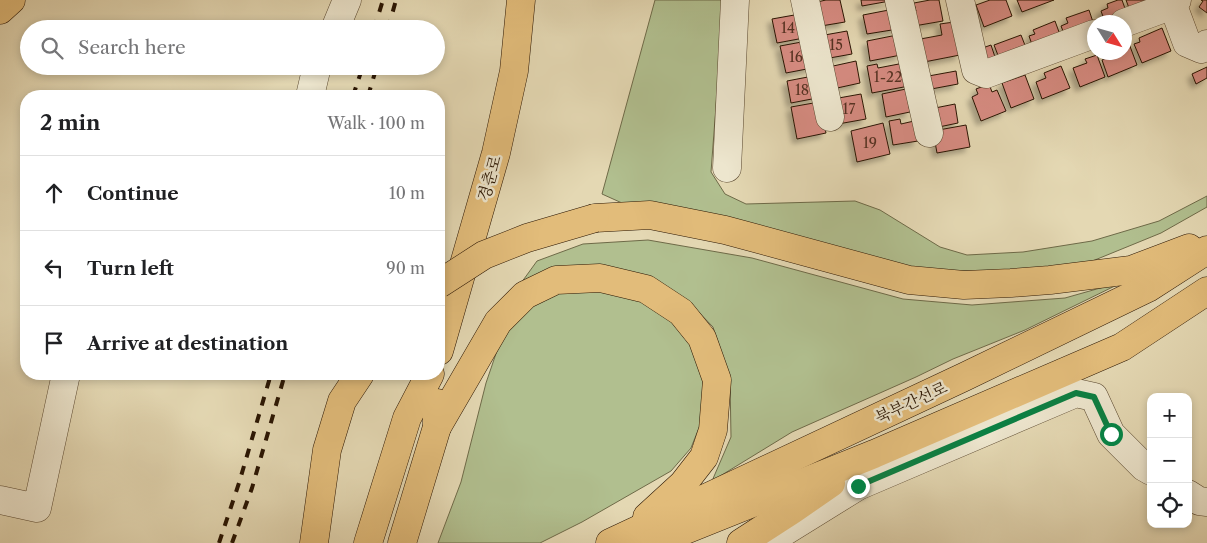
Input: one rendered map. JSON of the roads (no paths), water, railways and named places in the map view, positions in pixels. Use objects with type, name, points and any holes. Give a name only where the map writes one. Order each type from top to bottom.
[{"type":"main road","points":[[0,10],[11,0]]},
{"type":"main road","name":"경춘로","points":[[445,330],[496,153],[514,71],[521,0]]},
{"type":"main road","points":[[445,280],[484,255],[526,238],[595,218],[650,216],[725,230],[909,280],[964,285],[1050,280],[1131,270],[1207,242]]},
{"type":"main road","name":"북부간선로","points":[[618,540],[1148,288],[1207,250]]},
{"type":"main road","points":[[402,543],[438,427],[498,322],[525,295],[556,280],[600,278],[646,288],[681,312],[702,338],[717,380],[713,430],[704,457],[683,484],[618,540]]},
{"type":"main road","name":"북부간선로","points":[[653,543],[874,454],[1122,347],[1207,292]]},
{"type":"main road","points":[[314,543],[327,450],[342,402],[356,380]]},
{"type":"main road","points":[[368,543],[407,418],[427,380]]},
{"type":"main road","points":[[436,380],[438,427]]},
{"type":"main road","points":[[740,543],[874,454]]},
{"type":"street","points":[[339,20],[347,0]]},
{"type":"street","points":[[726,168],[735,0]]},
{"type":"street","points":[[805,0],[830,117]]},
{"type":"street","points":[[899,0],[929,133]]},
{"type":"street","points":[[960,0],[976,70],[986,74],[1087,37]]},
{"type":"street","points":[[1132,20],[1174,2],[1187,43],[1201,49],[1207,44]]},
{"type":"street","points":[[311,90],[315,75]]},
{"type":"street","points":[[0,500],[37,508],[65,380]]},
{"type":"street","points":[[766,543],[858,486],[1076,393],[1094,397],[1111,434],[1147,469]]},
{"type":"street","points":[[1192,497],[1199,501],[1207,502]]},
{"type":"railway","points":[[377,20],[383,0]]},
{"type":"railway","points":[[390,20],[396,0]]},
{"type":"railway","points":[[355,90],[360,75]]},
{"type":"railway","points":[[370,90],[374,75]]},
{"type":"railway","points":[[219,543],[269,380]]},
{"type":"railway","points":[[232,543],[252,488],[283,380]]}]
